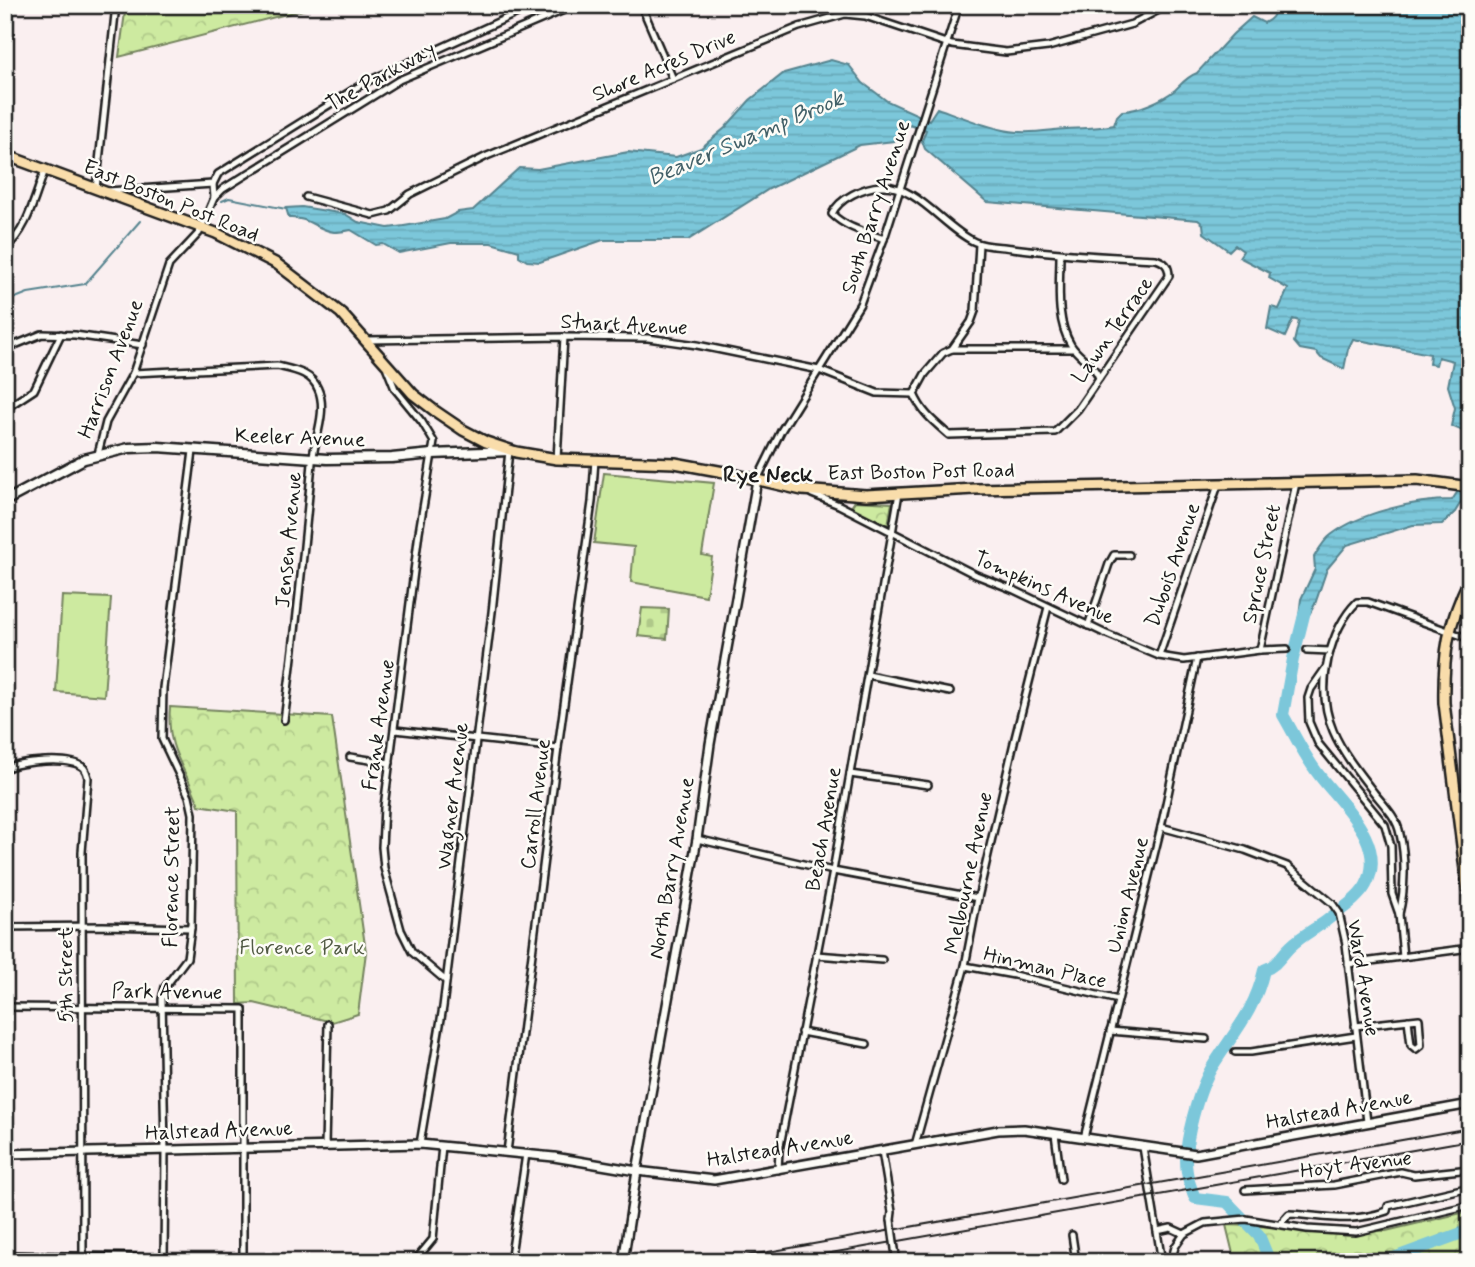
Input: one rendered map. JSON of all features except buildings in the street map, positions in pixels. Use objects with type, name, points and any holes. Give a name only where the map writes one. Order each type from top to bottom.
[{"type":"main road","name":"East Boston Post Road","points":[[5,155],[202,228],[277,264],[321,296],[367,340],[413,394],[463,430],[512,452],[556,459],[675,463],[802,490],[866,495],[975,489],[1417,480],[1470,487]]},
{"type":"main road","name":"Keeler Avenue","points":[[84,459],[130,448],[158,447],[313,458],[392,458],[512,452]]},
{"type":"main road","name":"Harrison Avenue","points":[[5,501],[84,459]]},
{"type":"main road","points":[[1470,578],[1459,600],[1444,654],[1444,703],[1470,909]]},
{"type":"street","points":[[116,5],[99,190],[213,184],[215,198]]},
{"type":"street","name":"The Parkway","points":[[213,184],[218,174],[237,160],[364,83],[535,5]]},
{"type":"street","name":"The Parkway","points":[[202,228],[215,198],[223,189],[399,80],[576,5]]},
{"type":"street","points":[[641,5],[673,79]]},
{"type":"street","name":"South Barry Avenue","points":[[757,480],[781,432],[860,304],[884,239],[959,5]]},
{"type":"street","name":"Shore Acres Drive","points":[[306,197],[373,215],[389,211],[410,194],[487,156],[799,27],[845,14],[864,16],[947,43],[1006,52],[1048,47],[1132,24],[1168,5]]},
{"type":"street","points":[[7,245],[27,217],[45,170]]},
{"type":"street","points":[[884,239],[851,228],[832,214],[835,208],[843,200],[860,191],[879,186],[899,190],[979,244],[975,311],[971,322],[952,349]]},
{"type":"street","name":"Harrison Avenue","points":[[98,454],[106,422],[133,373],[169,265],[202,228]]},
{"type":"street","name":"Lawn Terrace","points":[[914,394],[919,407],[949,435],[1055,432],[1064,425],[1099,378],[1169,276],[1169,270],[1162,261],[1156,259],[1060,254],[979,244]]},
{"type":"street","points":[[1060,254],[1061,315],[1064,332],[1073,349],[1096,369],[1099,378]]},
{"type":"street","points":[[5,349],[42,334],[143,345]]},
{"type":"street","points":[[5,409],[34,390],[61,334]]},
{"type":"street","points":[[556,459],[564,337]]},
{"type":"street","name":"Stuart Avenue","points":[[367,340],[648,338],[697,345],[819,370],[877,393],[914,394]]},
{"type":"street","points":[[914,394],[943,353],[952,349],[1073,349]]},
{"type":"street","points":[[383,359],[395,388],[434,442],[432,454]]},
{"type":"street","name":"Jensen Avenue","points":[[133,373],[277,366],[299,371],[311,379],[318,389],[320,421],[313,458],[296,631],[284,720]]},
{"type":"street","name":"Florence Street","points":[[164,1260],[165,1150],[161,1009],[165,987],[187,958],[191,928],[193,814],[189,796],[166,751],[160,726],[193,451]]},
{"type":"street","name":"Wagner Avenue","points":[[420,1144],[446,981],[512,452]]},
{"type":"street","name":"Frank Avenue","points":[[432,454],[419,532],[384,807],[382,848],[390,896],[401,930],[412,952],[446,981]]},
{"type":"street","name":"Carroll Avenue","points":[[507,1152],[592,502],[595,460]]},
{"type":"street","name":"North Barry Avenue","points":[[623,1262],[757,480]]},
{"type":"street","name":"Spruce Street","points":[[1260,650],[1296,484]]},
{"type":"street","name":"Dubois Avenue","points":[[1159,656],[1218,485]]},
{"type":"street","name":"Tompkins Avenue","points":[[802,490],[839,505],[976,575],[1159,656],[1184,660],[1287,649]]},
{"type":"street","name":"Beach Avenue","points":[[778,1170],[779,1151],[833,871],[900,493]]},
{"type":"street","points":[[1088,625],[1114,555],[1129,555]]},
{"type":"street","points":[[1399,914],[1403,865],[1400,834],[1393,816],[1365,781],[1332,731],[1326,716],[1325,669],[1342,623],[1357,602],[1368,602],[1470,639]]},
{"type":"street","name":"Melbourne Avenue","points":[[915,1145],[965,966],[978,898],[1048,607]]},
{"type":"street","points":[[1307,650],[1330,651]]},
{"type":"street","name":"Union Avenue","points":[[1083,1138],[1161,827],[1198,658]]},
{"type":"street","points":[[1325,669],[1311,688],[1308,698],[1309,722],[1313,736],[1385,825],[1391,846],[1392,894],[1399,914],[1403,957]]},
{"type":"street","points":[[868,675],[950,692]]},
{"type":"street","points":[[395,730],[558,748]]},
{"type":"street","points":[[350,757],[390,762]]},
{"type":"street","name":"5th Street","points":[[7,768],[33,761],[58,762],[79,765],[86,771],[88,778],[82,852],[83,1259]]},
{"type":"street","points":[[850,774],[928,785]]},
{"type":"street","points":[[1457,795],[1470,793]]},
{"type":"street","name":"Ward Avenue","points":[[1161,827],[1270,858],[1287,866],[1332,903],[1342,918],[1367,1122]]},
{"type":"street","points":[[697,839],[833,871],[978,898]]},
{"type":"street","points":[[5,927],[191,928]]},
{"type":"street","points":[[1348,964],[1470,948]]},
{"type":"street","points":[[816,955],[883,960]]},
{"type":"street","name":"Hinman Place","points":[[965,966],[1118,1000]]},
{"type":"street","name":"Park Avenue","points":[[5,1007],[243,1009],[244,1147]]},
{"type":"street","points":[[1355,1026],[1408,1020],[1419,1019],[1421,1045],[1416,1049],[1411,1045],[1408,1020]]},
{"type":"street","points":[[325,1146],[328,1024]]},
{"type":"street","points":[[1110,1031],[1206,1039]]},
{"type":"street","points":[[801,1032],[867,1044]]},
{"type":"street","points":[[1235,1052],[1356,1036]]},
{"type":"street","name":"Halstead Avenue","points":[[5,1154],[420,1144],[526,1154],[714,1180],[998,1130],[1024,1129],[1196,1154],[1470,1104]]},
{"type":"street","points":[[1055,1134],[1061,1180]]},
{"type":"street","points":[[414,1262],[433,1239],[442,1146]]},
{"type":"street","points":[[243,1262],[244,1147]]},
{"type":"street","points":[[1143,1147],[1162,1262]]},
{"type":"street","points":[[882,1151],[897,1262]]},
{"type":"street","points":[[510,1262],[526,1154]]},
{"type":"street","name":"Hoyt Avenue","points":[[1245,1190],[1334,1185],[1401,1172],[1413,1175],[1470,1169]]},
{"type":"street","points":[[1390,1223],[1388,1206],[1470,1187]]},
{"type":"street","points":[[1171,1262],[1175,1247],[1184,1234],[1205,1223],[1234,1219],[1262,1220],[1307,1229],[1356,1232],[1374,1230],[1390,1223],[1470,1205]]},
{"type":"street","points":[[1280,1224],[1289,1214],[1333,1216],[1340,1220],[1364,1219],[1387,1211]]},
{"type":"street","points":[[1339,1230],[1340,1220]]},
{"type":"street","points":[[1157,1231],[1171,1228],[1184,1234]]},
{"type":"street","points":[[1072,1235],[1076,1262]]},
{"type":"street","points":[[5,1255],[228,1262]]},
{"type":"green space","points":[[126,5],[314,5],[314,7],[119,57]]},
{"type":"green space","points":[[604,473],[714,483],[702,555],[712,557],[706,596],[631,582],[634,547],[594,543]]},
{"type":"green space","points":[[855,501],[892,503],[888,525],[851,507]]},
{"type":"green space","points":[[62,596],[111,598],[104,696],[56,692]]},
{"type":"green space","points":[[642,608],[669,609],[667,639],[638,636]]},
{"type":"green space","name":"Florence Park","points":[[170,707],[332,717],[366,952],[358,1014],[332,1022],[254,1003],[238,1004],[237,811],[199,805],[174,747]]},
{"type":"green space","points":[[1470,1211],[1470,1262],[1235,1262],[1226,1225],[1386,1231]]},
{"type":"water","points":[[1278,5],[1470,5],[1470,434],[1451,426],[1455,408],[1448,386],[1453,361],[1438,357],[1436,365],[1429,364],[1430,354],[1353,339],[1344,369],[1321,358],[1316,352],[1300,349],[1294,342],[1299,321],[1293,319],[1285,337],[1267,329],[1271,307],[1279,309],[1288,289],[1269,278],[1270,273],[1239,257],[1243,251],[1235,245],[1229,251],[1204,233],[1203,224],[1198,220],[987,202],[925,149],[922,141],[926,130],[909,125],[894,141],[860,145],[769,189],[688,240],[603,240],[540,262],[527,261],[519,256],[519,251],[491,243],[451,243],[399,253],[383,244],[376,245],[351,230],[334,232],[302,219],[289,218],[286,208],[302,207],[345,214],[358,222],[388,228],[404,226],[445,219],[458,212],[473,210],[519,168],[538,169],[628,152],[676,157],[701,148],[725,128],[750,100],[784,73],[831,60],[849,65],[863,83],[887,101],[929,120],[937,108],[983,125],[1013,132],[1114,125],[1122,111],[1150,104],[1175,90],[1197,73],[1252,17],[1264,23],[1272,17]]},
{"type":"water","points":[[1470,462],[1470,487],[1455,512],[1442,524],[1413,525],[1347,545],[1327,569],[1315,604],[1305,622],[1298,624],[1301,599],[1315,569],[1314,557],[1328,537],[1357,520],[1389,509],[1422,502],[1452,500],[1466,479]]},
{"type":"waterway","name":"Beaver Swamp Brook","points":[[222,201],[229,198],[286,209]]},
{"type":"waterway","name":"Beaver Swamp Brook","points":[[5,302],[28,293],[85,284],[140,221]]},
{"type":"waterway","points":[[1270,1262],[1259,1235],[1227,1202],[1195,1198],[1188,1179],[1186,1161],[1193,1116],[1208,1074],[1250,1009],[1264,970],[1276,963],[1299,939],[1353,900],[1366,885],[1371,869],[1371,853],[1366,838],[1348,809],[1311,764],[1283,715],[1306,607]]},
{"type":"waterway","points":[[1383,1262],[1470,1230]]},
{"type":"railway","points":[[711,1262],[1470,1128]]},
{"type":"railway","points":[[780,1262],[1470,1140]]},
{"type":"district","name":"Rye Neck","points":[[768,476]]}]
